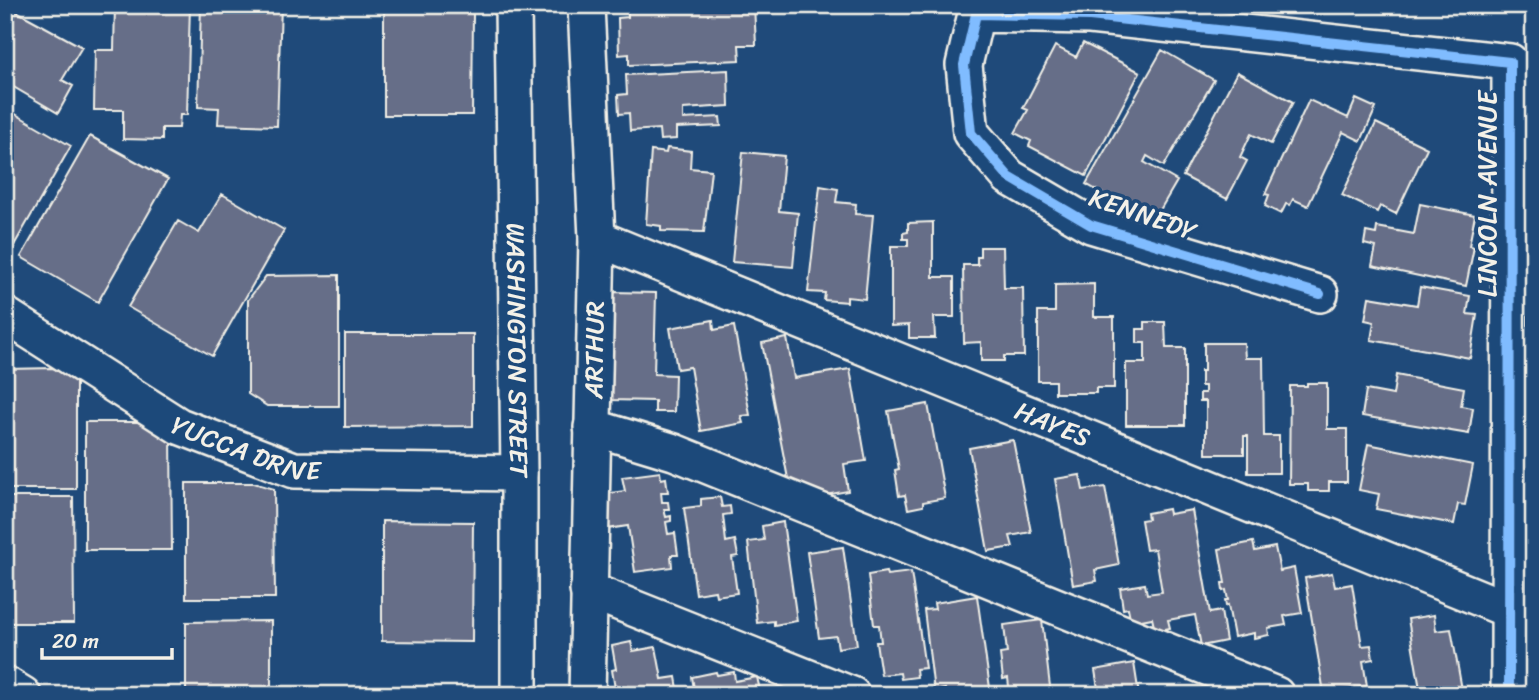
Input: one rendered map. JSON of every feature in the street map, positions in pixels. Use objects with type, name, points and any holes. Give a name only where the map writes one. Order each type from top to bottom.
[{"type":"street","name":"WASHINGTON STREET","points":[[513,5],[519,695]]},
{"type":"street","name":"ARTHUR","points":[[586,6],[597,238],[587,695]]},
{"type":"street","name":"KENNEDY","points":[[976,15],[964,65],[971,133],[1009,177],[1091,225],[1320,294]]},
{"type":"street","name":"LINCOLN AVENUE","points":[[976,15],[1090,16],[1510,62],[1509,695]]},
{"type":"street","name":"HAYES","points":[[597,238],[1509,610]]},
{"type":"street","name":"YUCCA DRIVE","points":[[5,315],[178,426],[294,470],[519,473]]},
{"type":"street","points":[[592,427],[674,452],[1276,695]]},
{"type":"street","points":[[588,590],[852,695]]},
{"type":"street","points":[[5,684],[23,695]]},
{"type":"building","points":[[5,5],[82,47],[62,80],[73,86],[58,113],[5,82]]},
{"type":"building","points":[[115,5],[190,5],[187,115],[180,115],[179,128],[162,128],[162,140],[123,139],[123,110],[94,110],[95,50],[114,50]]},
{"type":"building","points":[[201,5],[281,5],[277,126],[218,124],[219,108],[198,107]]},
{"type":"building","points":[[384,5],[464,5],[473,14],[472,115],[384,115]]},
{"type":"building","points":[[628,5],[754,5],[756,45],[739,45],[740,60],[629,65],[629,54],[619,55],[618,18],[628,17]]},
{"type":"building","points":[[1083,43],[1140,72],[1086,176],[1029,146],[1031,141],[1015,133],[1028,110],[1023,108],[1055,46],[1076,57]]},
{"type":"building","points":[[1162,50],[1214,80],[1164,166],[1147,156],[1144,162],[1177,181],[1153,222],[1086,184]]},
{"type":"building","points":[[728,70],[729,106],[683,109],[683,119],[720,117],[721,126],[676,128],[676,139],[660,140],[659,129],[630,131],[629,113],[619,114],[618,95],[627,94],[626,75]]},
{"type":"building","points":[[1237,72],[1293,102],[1271,144],[1251,134],[1240,157],[1247,161],[1227,199],[1183,176]]},
{"type":"building","points":[[1356,99],[1376,108],[1361,141],[1343,132],[1308,206],[1293,199],[1290,205],[1286,204],[1281,214],[1265,206],[1269,195],[1265,194],[1309,100],[1348,118]]},
{"type":"building","points":[[5,108],[71,146],[9,254],[5,252]]},
{"type":"building","points":[[1376,123],[1427,148],[1396,214],[1380,206],[1377,212],[1342,195]]},
{"type":"building","points":[[90,136],[168,179],[98,302],[21,257]]},
{"type":"building","points":[[667,148],[691,151],[690,168],[711,170],[704,232],[661,231],[661,226],[646,224],[651,151],[666,153]]},
{"type":"building","points":[[743,152],[784,156],[779,211],[798,213],[793,267],[732,262]]},
{"type":"building","points":[[820,186],[838,189],[836,202],[856,204],[855,214],[873,215],[865,299],[847,297],[847,302],[824,300],[825,293],[808,292]]},
{"type":"building","points":[[222,194],[284,230],[212,356],[128,307],[178,221],[199,233]]},
{"type":"building","points":[[1420,204],[1475,215],[1469,246],[1474,247],[1466,286],[1372,266],[1376,247],[1364,244],[1366,232],[1376,234],[1377,227],[1414,234]]},
{"type":"building","points":[[933,222],[933,277],[954,277],[954,317],[934,317],[935,338],[909,338],[909,325],[891,326],[891,246],[908,246],[908,239],[903,239],[903,233],[908,232],[908,223]]},
{"type":"building","points":[[980,247],[1003,247],[1004,288],[1023,288],[1024,356],[1004,356],[1004,361],[981,361],[981,342],[964,343],[963,265],[979,265],[977,257],[980,257]]},
{"type":"building","points":[[339,275],[339,406],[267,406],[248,394],[248,300],[266,276]]},
{"type":"building","points":[[1094,284],[1094,317],[1114,317],[1114,388],[1096,388],[1096,393],[1055,393],[1055,381],[1038,381],[1038,312],[1055,312],[1055,285]]},
{"type":"building","points":[[1420,287],[1470,296],[1467,314],[1477,315],[1470,358],[1371,340],[1374,322],[1365,320],[1369,297],[1417,305]]},
{"type":"building","points":[[613,292],[656,293],[654,374],[675,375],[674,412],[655,412],[655,401],[611,400]]},
{"type":"building","points":[[713,320],[714,330],[734,326],[750,415],[741,416],[743,423],[701,431],[690,367],[677,369],[670,328]]},
{"type":"building","points":[[1145,322],[1165,322],[1166,348],[1185,348],[1185,425],[1126,425],[1126,363],[1145,363],[1145,343],[1137,343],[1137,329],[1145,329]]},
{"type":"building","points":[[345,334],[473,334],[473,426],[345,427]]},
{"type":"building","points":[[787,338],[794,378],[850,369],[866,461],[844,464],[848,491],[814,497],[789,484],[762,343]]},
{"type":"building","points":[[1204,343],[1244,343],[1245,358],[1263,358],[1264,436],[1279,436],[1279,473],[1248,473],[1248,436],[1244,436],[1244,454],[1206,454],[1206,401],[1200,401],[1200,393],[1205,393],[1205,386],[1201,386]]},
{"type":"building","points":[[56,368],[76,378],[76,489],[5,489],[5,369]]},
{"type":"building","points":[[1396,375],[1464,388],[1461,406],[1473,408],[1469,434],[1362,416],[1366,390],[1393,395]]},
{"type":"building","points":[[1307,383],[1327,383],[1327,429],[1347,429],[1347,482],[1329,482],[1329,491],[1308,491],[1308,484],[1289,484],[1290,386],[1307,386]]},
{"type":"building","points":[[928,404],[945,498],[923,502],[923,506],[908,509],[905,495],[899,496],[895,470],[899,469],[888,411]]},
{"type":"building","points":[[85,422],[153,422],[171,432],[172,550],[85,550]]},
{"type":"building","points":[[1013,440],[1031,532],[1010,536],[1013,547],[988,551],[969,448]]},
{"type":"building","points":[[1368,444],[1473,465],[1465,505],[1458,504],[1454,524],[1376,509],[1379,494],[1359,490]]},
{"type":"building","points":[[660,472],[661,479],[666,478],[668,492],[661,492],[662,502],[668,502],[669,509],[664,509],[666,517],[671,516],[671,521],[666,522],[668,534],[675,533],[678,555],[671,555],[672,567],[635,572],[628,526],[607,529],[603,494],[625,491],[622,477]]},
{"type":"building","points":[[1080,475],[1083,490],[1105,487],[1119,565],[1095,570],[1097,581],[1073,585],[1055,479]]},
{"type":"building","points":[[186,483],[254,483],[274,489],[275,598],[186,598]]},
{"type":"building","points":[[5,497],[73,497],[74,623],[5,623]]},
{"type":"building","points":[[720,497],[722,507],[730,506],[731,514],[723,515],[726,542],[735,540],[738,556],[732,557],[737,593],[716,596],[715,591],[696,594],[684,508],[701,506],[701,499]]},
{"type":"building","points":[[1168,509],[1169,514],[1192,510],[1210,613],[1221,611],[1226,641],[1201,646],[1195,615],[1168,620],[1170,628],[1155,631],[1152,618],[1131,622],[1128,608],[1123,609],[1120,588],[1145,584],[1147,594],[1162,592],[1155,549],[1146,550],[1141,520],[1148,519],[1147,513]]},
{"type":"building","points":[[382,521],[473,522],[472,642],[382,641]]},
{"type":"building","points":[[783,522],[797,621],[774,625],[774,621],[757,623],[748,542],[764,540],[762,526]]},
{"type":"building","points":[[1253,542],[1255,551],[1275,547],[1280,571],[1294,568],[1302,613],[1284,616],[1286,625],[1268,628],[1269,635],[1254,638],[1254,633],[1234,637],[1228,605],[1226,606],[1226,590],[1223,591],[1222,583],[1225,583],[1219,549]]},
{"type":"building","points":[[843,547],[857,645],[838,648],[836,636],[819,638],[807,552]]},
{"type":"building","points":[[886,572],[887,575],[911,572],[925,668],[916,669],[917,677],[901,679],[900,673],[881,675],[876,642],[881,642],[879,625],[874,625],[868,575]]},
{"type":"building","points":[[1332,573],[1335,587],[1352,584],[1362,646],[1371,645],[1373,659],[1363,661],[1367,686],[1324,693],[1305,578]]},
{"type":"building","points":[[977,596],[991,695],[964,695],[963,691],[946,694],[945,689],[934,691],[924,610],[935,609],[934,603]]},
{"type":"building","points":[[1434,615],[1436,631],[1451,629],[1463,695],[1421,695],[1408,619]]},
{"type":"building","points":[[1042,620],[1051,695],[1010,695],[1008,678],[1003,679],[1000,654],[1007,653],[1004,625]]},
{"type":"building","points":[[271,621],[271,695],[186,695],[186,622]]},
{"type":"building","points":[[631,642],[633,651],[656,647],[662,679],[676,677],[679,695],[616,695],[612,670],[616,669],[612,646]]},
{"type":"building","points":[[1134,663],[1139,695],[1099,695],[1095,670]]},
{"type":"building","points":[[716,672],[717,675],[734,672],[735,681],[757,677],[761,695],[695,695],[692,677]]},
{"type":"cycle path","points":[[1320,294],[1091,225],[1009,177],[971,133],[964,65],[976,14],[1090,16],[1510,62],[1509,695]]}]
